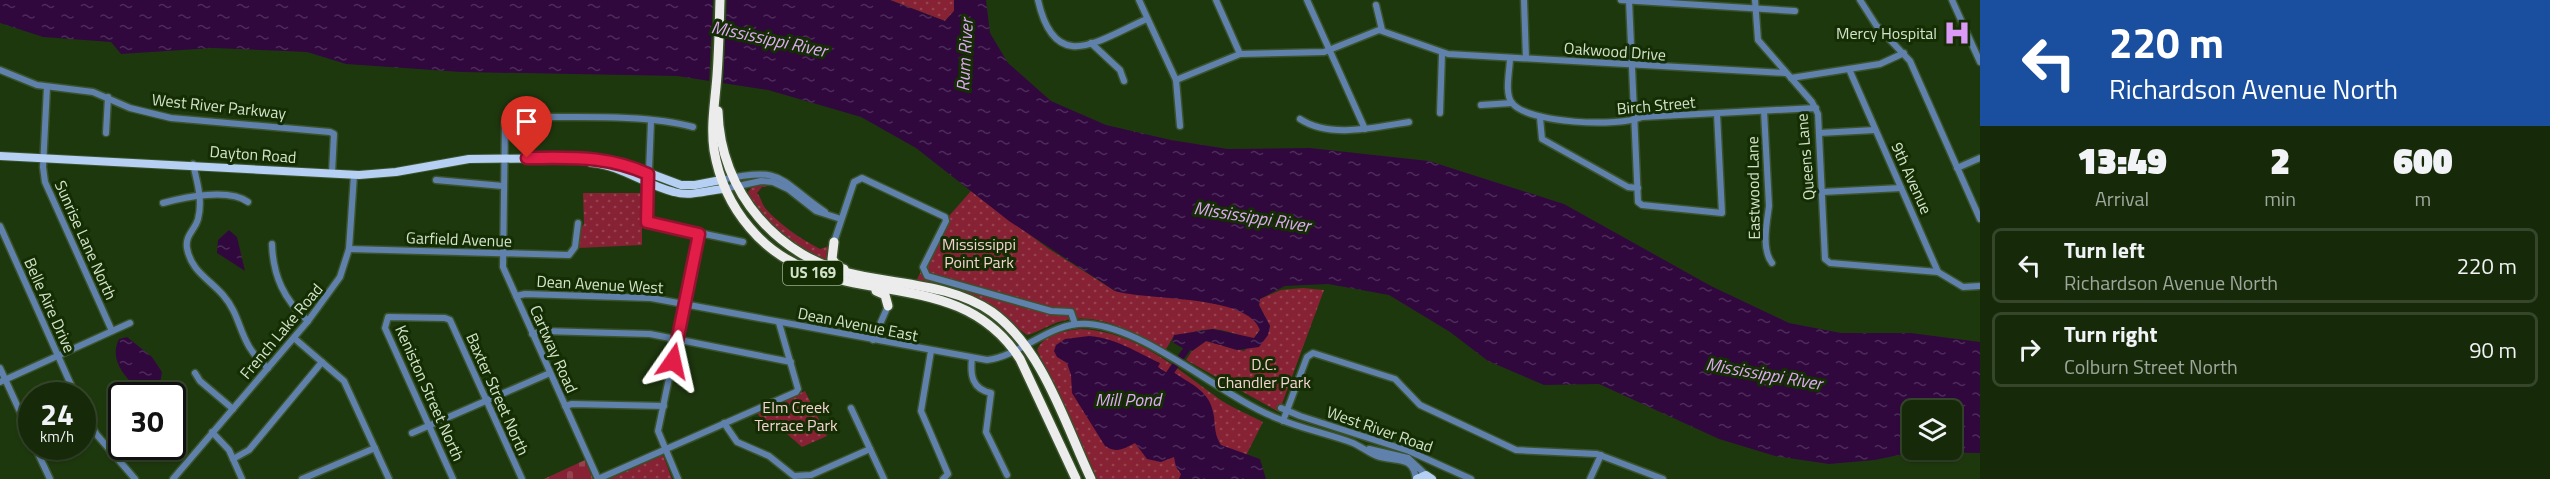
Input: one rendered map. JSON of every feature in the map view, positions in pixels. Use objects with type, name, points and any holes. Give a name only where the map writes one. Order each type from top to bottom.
[{"type":"highway","name":"US 169","points":[[720,0],[712,131],[723,184],[743,220],[764,243],[793,264],[834,280],[957,304],[988,322],[1014,350],[1076,479]]},
{"type":"highway","name":"US 169","points":[[716,88],[720,134],[735,182],[759,219],[792,248],[832,269],[938,290],[966,298],[991,311],[1026,344],[1039,366],[1091,479]]},
{"type":"highway","points":[[834,242],[832,257],[838,267],[884,280]]},
{"type":"highway","points":[[834,280],[844,285],[880,292],[887,298],[888,306]]},
{"type":"main road","name":"Dayton Road","points":[[0,156],[193,164],[354,175],[396,172],[469,159],[504,158],[603,165],[648,178],[683,194],[723,184]]},
{"type":"main road","points":[[1416,479],[1430,478]]},
{"type":"street","points":[[1038,0],[1043,20],[1056,40],[1073,48],[1091,43],[1147,19]]},
{"type":"street","points":[[1139,0],[1176,80],[1179,126]]},
{"type":"street","points":[[1216,0],[1240,54]]},
{"type":"street","points":[[1307,0],[1365,129]]},
{"type":"street","points":[[1524,0],[1526,58]]},
{"type":"street","points":[[1621,0],[1795,11]]},
{"type":"street","points":[[1629,0],[1640,203],[1722,213],[1717,114]]},
{"type":"street","name":"Queens Lane","points":[[1755,0],[1758,40],[1816,108],[1827,261],[1938,272]]},
{"type":"street","points":[[1952,0],[1980,62]]},
{"type":"street","points":[[1861,2],[1876,25],[1904,53],[1914,69],[1980,219]]},
{"type":"street","points":[[1176,80],[1240,54],[1330,50],[1382,30],[1376,5]]},
{"type":"street","name":"Oakwood Drive","points":[[1382,30],[1442,54],[1785,73]]},
{"type":"street","points":[[1091,43],[1120,70],[1124,81]]},
{"type":"street","points":[[1791,78],[1880,64],[1904,53]]},
{"type":"street","points":[[1440,113],[1442,54]]},
{"type":"street","points":[[1480,105],[1512,103],[1509,97],[1510,58]]},
{"type":"street","name":"9th Avenue","points":[[1849,69],[1938,272]]},
{"type":"street","name":"West River Parkway","points":[[0,70],[47,87],[93,92],[130,108],[171,118],[330,132],[334,134],[332,173]]},
{"type":"street","name":"Sunrise Lane North","points":[[47,87],[43,176],[111,331]]},
{"type":"street","points":[[106,133],[108,97]]},
{"type":"street","name":"Birch Street","points":[[1512,103],[1540,118],[1624,123],[1642,117],[1816,108]]},
{"type":"street","name":"Eastwood Lane","points":[[1764,111],[1769,199],[1767,248],[1768,258],[1772,263]]},
{"type":"street","name":"Cartway Road","points":[[598,479],[503,267],[505,123],[507,118],[651,121]]},
{"type":"street","points":[[1300,118],[1308,124],[1365,129],[1409,122]]},
{"type":"street","points":[[1540,118],[1542,139],[1628,187],[1638,188]]},
{"type":"street","points":[[693,127],[651,121],[646,217],[650,224],[743,242]]},
{"type":"street","points":[[1819,133],[1875,130]]},
{"type":"street","points":[[1957,168],[1980,158]]},
{"type":"street","points":[[193,164],[199,195],[198,219],[187,238],[189,256],[196,271],[224,296],[251,353],[268,368]]},
{"type":"street","points":[[723,184],[761,173],[778,177],[792,185],[828,214],[841,219]]},
{"type":"street","name":"French Lake Road","points":[[172,479],[294,338],[340,277],[349,249],[354,175]]},
{"type":"street","points":[[834,242],[857,179],[864,179],[945,217],[946,221],[922,267],[927,276],[1051,311],[1068,311],[1074,316],[1075,324]]},
{"type":"street","points":[[436,180],[503,186]]},
{"type":"street","points":[[1822,192],[1901,188]]},
{"type":"street","points":[[164,203],[199,195],[240,197],[248,202]]},
{"type":"street","name":"Garfield Avenue","points":[[349,249],[569,255],[575,247],[578,223]]},
{"type":"street","name":"Belle Aire Drive","points":[[0,226],[70,382]]},
{"type":"street","points":[[678,479],[658,431],[699,234]]},
{"type":"street","points":[[272,244],[273,268],[288,301],[308,321]]},
{"type":"street","points":[[1938,272],[1963,287],[1980,286]]},
{"type":"street","name":"Dean Avenue West","points":[[516,296],[525,294],[638,297],[684,303]]},
{"type":"street","name":"Dean Avenue East","points":[[684,303],[779,323],[972,358],[994,359],[1026,344]]},
{"type":"street","points":[[873,340],[888,306]]},
{"type":"street","name":"Baxter Street North","points":[[388,317],[393,315],[450,320],[522,479]]},
{"type":"street","name":"Keniston Street North","points":[[388,317],[385,328],[453,479]]},
{"type":"street","points":[[2,381],[130,323]]},
{"type":"street","points":[[598,479],[798,389],[779,323]]},
{"type":"street","name":"West River Road","points":[[1026,344],[1050,331],[1075,324],[1111,329],[1164,355],[1240,400],[1283,421],[1363,448],[1405,456],[1430,478]]},
{"type":"street","points":[[532,334],[542,331],[637,333],[678,338],[790,362]]},
{"type":"street","points":[[294,338],[344,381],[389,479]]},
{"type":"street","points":[[931,351],[921,411],[948,474],[944,479]]},
{"type":"street","points":[[1283,421],[1310,354],[1317,354],[1395,379],[1420,405],[1516,450],[1601,455],[1664,479]]},
{"type":"street","points":[[972,358],[972,380],[980,389],[991,393],[986,432],[1007,475]]},
{"type":"street","points":[[233,459],[249,450],[322,362]]},
{"type":"street","points":[[0,368],[2,381],[18,411]]},
{"type":"street","points":[[195,372],[200,381],[233,409]]},
{"type":"street","points":[[412,433],[550,373]]},
{"type":"street","points":[[565,406],[572,404],[664,406]]},
{"type":"street","points":[[852,408],[884,479]]},
{"type":"street","name":"West River Road","points":[[1281,408],[1409,451],[1471,479]]},
{"type":"street","points":[[724,423],[737,442],[769,456],[792,477],[812,475],[870,449]]},
{"type":"street","points":[[212,432],[226,445],[242,479]]},
{"type":"street","points":[[96,433],[108,448]]},
{"type":"street","points":[[302,479],[375,448]]},
{"type":"street","name":"West River Road","points":[[1363,448],[1378,456],[1409,464],[1416,479]]},
{"type":"street","points":[[1590,479],[1601,455]]},
{"type":"street","points":[[41,460],[50,479]]},
{"type":"street","points":[[117,460],[131,478]]},
{"type":"green space","points":[[890,0],[954,0],[954,11],[945,21]]},
{"type":"green space","points":[[763,184],[767,187],[762,187],[757,193],[766,209],[791,231],[820,249],[832,245],[830,263],[782,235],[760,214],[748,192],[753,186]]},
{"type":"green space","name":"Mississippi Point Park","points":[[971,191],[1049,249],[1115,291],[1191,299],[1236,308],[1255,320],[1260,330],[1254,338],[1215,329],[1197,331],[1173,337],[1165,351],[1129,331],[1103,321],[1089,319],[1062,321],[1027,335],[981,301],[956,290],[916,281],[949,216]]},
{"type":"green space","points":[[583,193],[642,193],[642,245],[578,248],[579,230],[584,224]]},
{"type":"green space","name":"D.C. Chandler Park","points":[[1303,288],[1324,290],[1279,412],[1186,360],[1192,351],[1206,341],[1244,351],[1270,326],[1259,305],[1260,299],[1281,290]]},
{"type":"green space","name":"Mill Pond","points":[[1080,329],[1101,331],[1138,344],[1173,365],[1222,401],[1263,422],[1234,479],[1097,479],[1037,350],[1049,337],[1061,332]]},
{"type":"green space","name":"Elm Creek Terrace Park","points":[[805,391],[827,436],[802,447],[779,427],[765,423],[756,412]]},
{"type":"green space","points":[[663,455],[672,479],[609,479]]},
{"type":"green space","points":[[585,460],[593,479],[544,479]]},
{"type":"water","points":[[0,0],[890,0],[945,21],[954,11],[954,0],[986,0],[990,33],[1008,63],[1051,101],[1106,125],[1171,140],[1228,149],[1310,148],[1429,161],[1564,204],[1711,286],[1789,323],[1841,333],[1911,333],[1980,342],[1980,453],[1962,453],[1962,400],[1902,400],[1902,454],[1875,460],[1829,464],[1775,456],[1719,439],[1599,384],[1544,385],[1488,361],[1450,332],[1389,295],[1328,284],[1285,286],[1260,299],[1259,305],[1270,326],[1268,335],[1259,347],[1237,350],[1206,341],[1192,351],[1189,348],[1186,350],[1172,342],[1174,335],[1213,329],[1254,338],[1260,330],[1252,318],[1218,304],[1115,291],[1009,221],[916,148],[861,117],[768,90],[677,76],[461,72],[346,64],[307,52],[213,48],[121,54],[111,42],[43,37],[0,23]]},
{"type":"water","points":[[229,230],[237,237],[245,271],[217,253],[218,240]]},
{"type":"water","points":[[127,337],[152,357],[162,372],[160,382],[130,382],[118,364],[116,348],[119,339]]},
{"type":"water","name":"Mill Pond","points":[[1099,337],[1134,350],[1160,363],[1158,367],[1170,375],[1173,372],[1194,385],[1209,401],[1216,435],[1221,445],[1260,459],[1266,479],[1179,479],[1181,474],[1176,467],[1174,457],[1161,462],[1147,459],[1135,443],[1117,450],[1105,446],[1072,393],[1071,375],[1067,363],[1057,357],[1054,351],[1056,345],[1065,339]]},
{"type":"pier","points":[[713,0],[727,0],[723,86],[709,84]]},
{"type":"waterway","points":[[1165,380],[1191,343]]},
{"type":"place","name":"Mercy Hospital","points":[[1957,33]]},
{"type":"route","points":[[527,158],[605,159],[634,167],[648,174],[647,222],[699,234],[673,361]]},
{"type":"water label","name":"Mississippi River","points":[[769,39]]},
{"type":"water label","name":"Rum River","points":[[965,55]]},
{"type":"water label","name":"Mississippi River","points":[[1252,217]]},
{"type":"water label","name":"Mississippi River","points":[[1764,374]]}]
